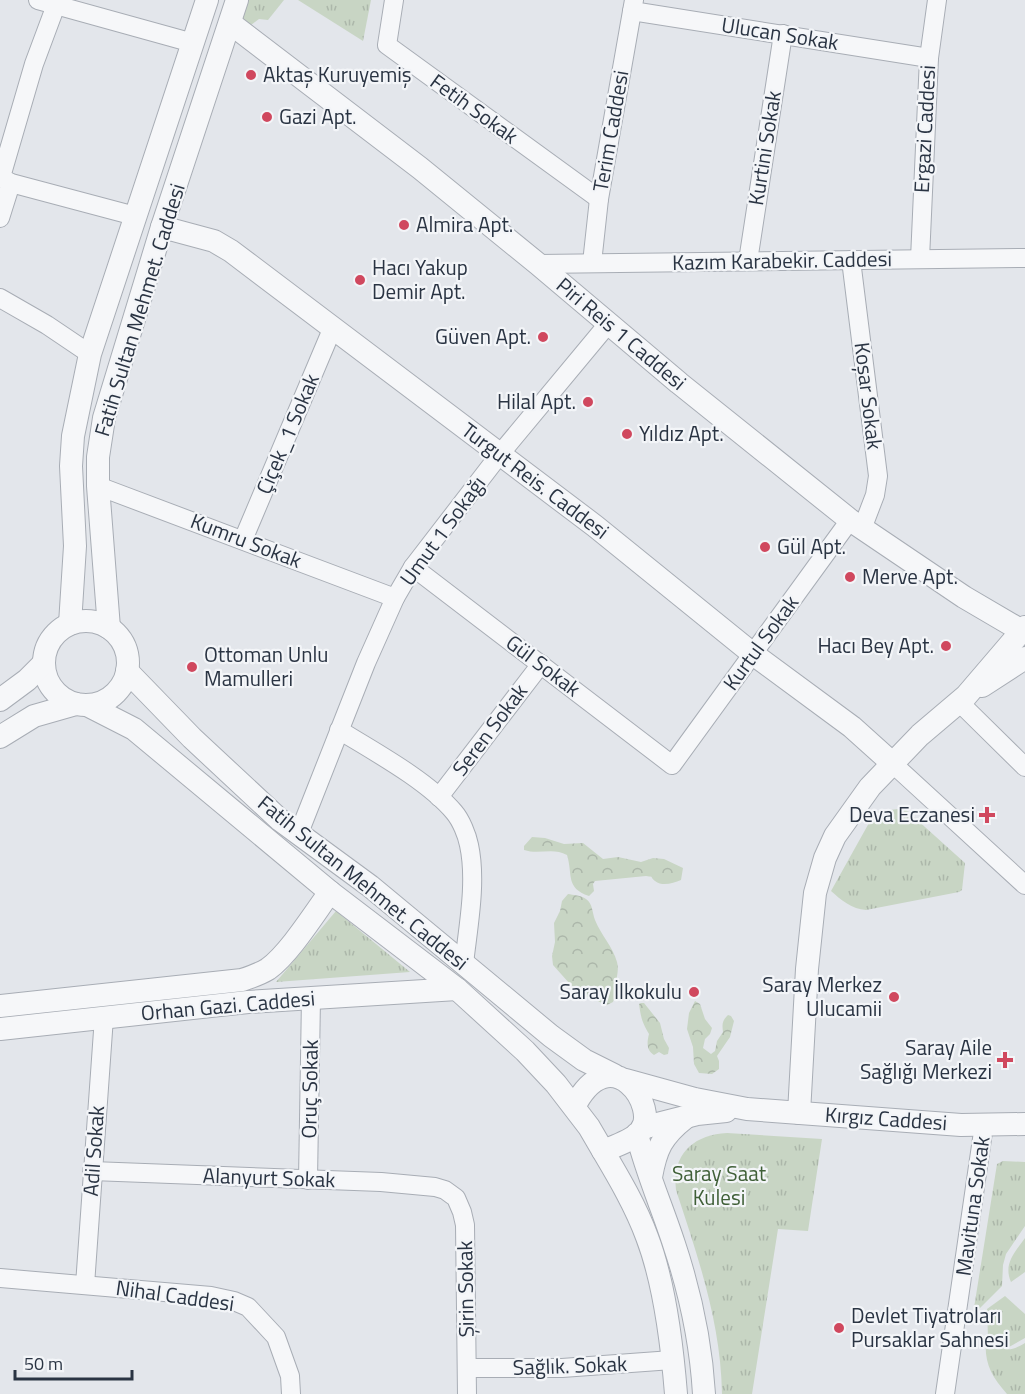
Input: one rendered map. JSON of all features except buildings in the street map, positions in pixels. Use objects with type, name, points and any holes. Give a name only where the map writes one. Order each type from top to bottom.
[{"type":"street","points":[[38,0],[193,43]]},
{"type":"street","name":"Fatih Sultan Mehmet. Caddesi","points":[[70,624],[75,546],[73,435],[90,354],[207,0]]},
{"type":"street","name":"Fatih Sultan Mehmet. Caddesi","points":[[109,628],[98,486],[98,457],[104,418],[162,227],[237,0]]},
{"type":"street","name":"Fetih Sokak","points":[[393,0],[387,45],[598,199]]},
{"type":"street","name":"Ergazi Caddesi","points":[[920,259],[928,58],[937,0]]},
{"type":"street","points":[[0,218],[4,179],[34,64],[56,5]]},
{"type":"street","name":"Terim Caddesi","points":[[592,263],[598,199],[633,5]]},
{"type":"street","name":"Ulucan Sokak","points":[[633,5],[783,34],[928,58]]},
{"type":"street","name":"Piri Reis 1 Caddesi","points":[[230,23],[420,168],[679,383],[856,525],[964,597],[1024,629]]},
{"type":"street","name":"Kurtini Sokak","points":[[748,261],[783,34]]},
{"type":"street","points":[[4,179],[135,216]]},
{"type":"street","name":"Turgut Reis. Caddesi","points":[[162,227],[214,241],[231,251],[595,526],[753,654],[852,727],[892,763]]},
{"type":"street","name":"Kazım Karabekir. Caddesi","points":[[538,264],[1025,258]]},
{"type":"street","name":"Koşar Sokak","points":[[851,260],[878,476],[875,495],[856,525]]},
{"type":"street","points":[[0,298],[47,325],[90,354]]},
{"type":"street","name":"Umut 1 Sokağı","points":[[299,834],[366,663],[395,598],[413,567],[500,454],[608,324]]},
{"type":"street","name":"Çiçek_1 Sokak","points":[[243,540],[333,327]]},
{"type":"street","name":"Kumru Sokak","points":[[98,486],[395,598]]},
{"type":"street","name":"Kurtul Sokak","points":[[672,765],[753,654],[856,525]]},
{"type":"street","name":"Gül Sokak","points":[[413,567],[672,765]]},
{"type":"street","points":[[0,700],[27,680],[43,664],[45,650],[52,638],[70,624],[89,622],[109,628],[123,644],[129,657],[123,684],[114,695],[102,702],[34,716],[0,737]]},
{"type":"street","points":[[799,1113],[807,969],[819,878],[835,836],[870,787],[920,735],[962,699],[1024,629]]},
{"type":"street","points":[[962,699],[1013,668],[1025,658]]},
{"type":"street","name":"Fatih Sultan Mehmet. Caddesi","points":[[43,664],[45,677],[52,689],[134,729],[330,892],[457,989],[531,1057],[556,1084],[589,1127],[619,1179],[647,1236],[660,1287],[675,1394]]},
{"type":"street","name":"Seren Sokak","points":[[439,797],[541,664]]},
{"type":"street","name":"Fatih Sultan Mehmet. Caddesi","points":[[127,671],[192,738],[280,820],[370,886],[551,1036],[584,1060],[620,1078]]},
{"type":"street","points":[[962,699],[1025,767]]},
{"type":"street","points":[[339,730],[396,765],[439,797],[456,814],[469,845],[471,900],[464,964]]},
{"type":"street","points":[[892,763],[1025,885]]},
{"type":"street","name":"Orhan Gazi. Caddesi","points":[[0,1029],[242,980],[257,975],[271,966],[300,934],[330,892]]},
{"type":"street","name":"Orhan Gazi. Caddesi","points":[[0,1005],[206,1005],[457,989]]},
{"type":"street","name":"Oruç Sokak","points":[[309,1180],[311,999]]},
{"type":"street","name":"Adil Sokak","points":[[85,1285],[105,1006]]},
{"type":"street","points":[[574,1107],[587,1086],[595,1079],[620,1078],[635,1089],[641,1101],[644,1117],[640,1131],[651,1177],[675,1244],[687,1291],[699,1346],[704,1394]]},
{"type":"street","name":"Kırgız Caddesi","points":[[620,1078],[695,1099],[747,1109],[984,1125],[1025,1124]]},
{"type":"street","name":"Kırgız Caddesi","points":[[640,1131],[709,1112],[747,1109]]},
{"type":"street","points":[[651,1177],[659,1146],[671,1129],[686,1117]]},
{"type":"street","name":"Mavituna Sokak","points":[[945,1394],[984,1125]]},
{"type":"street","points":[[603,1151],[640,1131]]},
{"type":"street","name":"Alanyurt Sokak","points":[[92,1172],[381,1182],[428,1186],[445,1190]]},
{"type":"street","name":"Şirin Sokak","points":[[445,1190],[456,1198],[465,1225],[467,1394]]},
{"type":"street","name":"Nihal Caddesi","points":[[0,1278],[211,1296],[234,1300],[248,1307],[276,1337],[290,1376],[291,1394]]},
{"type":"street","name":"Sağlık. Sokak","points":[[467,1368],[562,1368],[672,1360]]},
{"type":"green space","points":[[246,0],[284,0],[268,20],[259,19],[247,28],[241,24]]},
{"type":"green space","points":[[298,0],[371,0],[363,41]]},
{"type":"green space","points":[[905,809],[965,863],[962,890],[866,910],[851,906],[831,891],[875,812]]},
{"type":"green space","points":[[532,837],[545,838],[564,844],[583,843],[603,859],[618,857],[641,862],[653,858],[664,859],[683,868],[681,880],[661,884],[646,876],[595,881],[594,891],[589,896],[581,893],[573,885],[567,855],[524,850],[524,846]]},
{"type":"green space","points":[[568,894],[588,901],[595,920],[615,957],[618,966],[617,990],[613,1002],[607,1005],[578,993],[553,965],[554,923],[562,901]]},
{"type":"green space","points":[[336,911],[410,972],[276,982]]},
{"type":"green space","points":[[695,1001],[700,1004],[705,1019],[712,1028],[705,1039],[703,1048],[711,1054],[715,1051],[717,1041],[723,1032],[725,1019],[728,1015],[734,1021],[730,1037],[717,1056],[719,1069],[712,1074],[699,1073],[694,1064],[693,1047],[687,1029],[689,1013]]},
{"type":"green space","points":[[644,1003],[660,1023],[669,1048],[668,1054],[664,1055],[659,1052],[654,1055],[648,1048],[649,1034],[641,1016],[639,1004]]},
{"type":"green space","name":"Saray Saat Kulesi","points":[[727,1133],[822,1139],[808,1231],[778,1229],[752,1394],[722,1394],[721,1368],[713,1316],[700,1265],[676,1190],[678,1166],[687,1149],[704,1138]]},
{"type":"green space","points":[[1003,1161],[1025,1162],[1025,1226],[1006,1254],[1002,1286],[977,1311],[974,1308],[997,1164]]},
{"type":"green space","points":[[1025,1238],[1025,1272],[1011,1282],[1009,1264]]},
{"type":"green space","points":[[1005,1296],[1025,1314],[1025,1338],[1009,1347],[988,1337],[987,1309]]},
{"type":"green space","points":[[986,1339],[1005,1349],[1025,1343],[1025,1394],[1007,1394],[997,1381],[986,1355]]},
{"type":"place","name":"Aktaş Kuruyemiş","points":[[251,75]]},
{"type":"place","name":"Gazi Apt.","points":[[267,117]]},
{"type":"place","name":"Almira Apt.","points":[[404,225]]},
{"type":"place","name":"Hacı Yakup Demir Apt.","points":[[360,280]]},
{"type":"place","name":"Güven Apt.","points":[[543,337]]},
{"type":"place","name":"Hilal Apt.","points":[[588,402]]},
{"type":"place","name":"Yıldız Apt.","points":[[627,434]]},
{"type":"place","name":"Gül Apt.","points":[[765,547]]},
{"type":"place","name":"Merve Apt.","points":[[850,577]]},
{"type":"place","name":"Hacı Bey Apt.","points":[[946,646]]},
{"type":"place","name":"Ottoman Unlu Mamulleri","points":[[192,667]]},
{"type":"place","name":"Deva Eczanesi","points":[[987,815]]},
{"type":"place","name":"Saray İlkokulu","points":[[694,992]]},
{"type":"place","name":"Saray Merkez Ulucamii","points":[[894,997]]},
{"type":"place","name":"Saray Aile Sağlığı Merkezi","points":[[1005,1060]]},
{"type":"place","name":"Devlet Tiyatroları Pursaklar Sahnesi","points":[[839,1328]]}]
